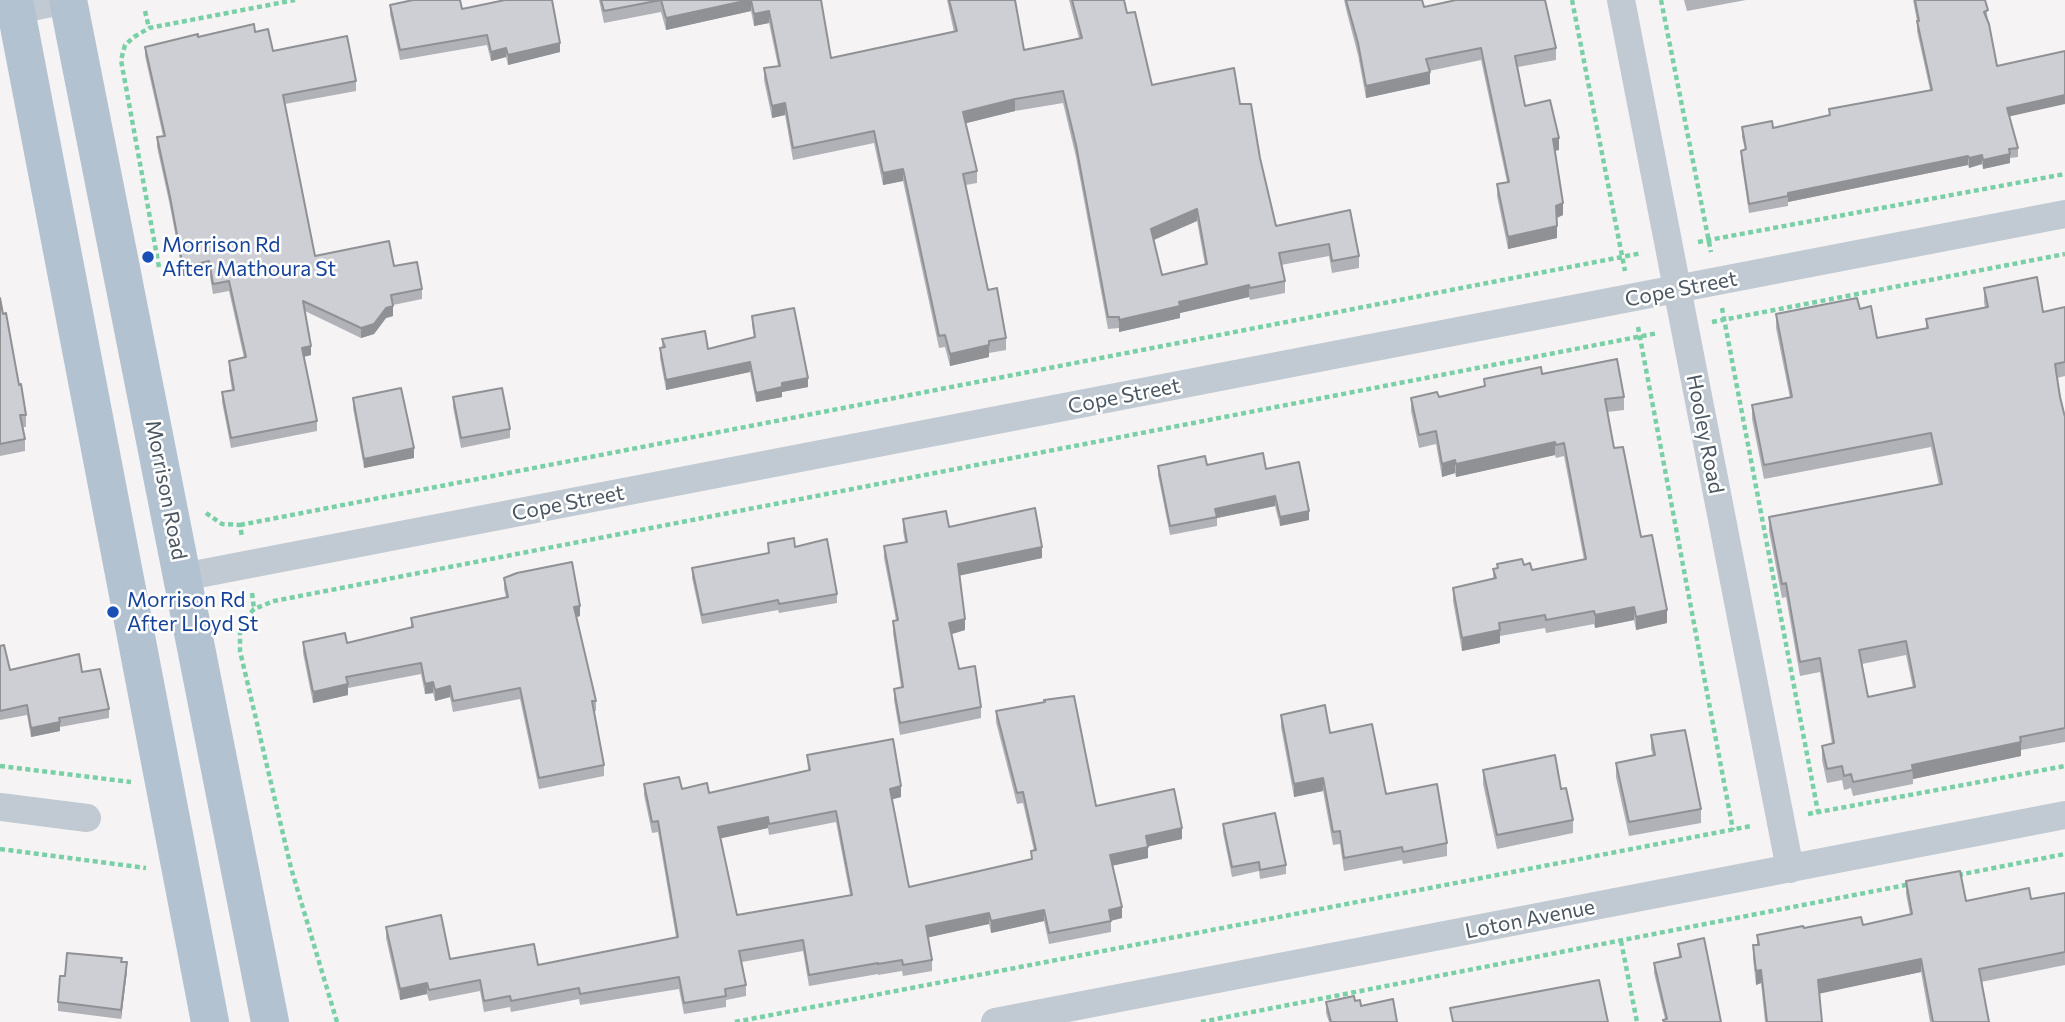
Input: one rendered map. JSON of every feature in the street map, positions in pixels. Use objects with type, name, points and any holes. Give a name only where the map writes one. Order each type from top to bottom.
[{"type":"main road","name":"Morrison Road","points":[[68,0],[270,1022]]},
{"type":"main road","points":[[15,5],[211,1022]]},
{"type":"main road","points":[[248,908],[278,950],[298,1022]]},
{"type":"street","points":[[15,5],[68,0]]},
{"type":"street","name":"Hooley Road","points":[[1621,0],[1790,869]]},
{"type":"street","name":"Cope Street","points":[[183,577],[2065,214]]},
{"type":"street","points":[[0,807],[87,818]]},
{"type":"street","name":"Loton Avenue","points":[[995,1022],[2065,815]]},
{"type":"path","points":[[162,280],[121,60],[125,46],[149,28],[295,0]]},
{"type":"path","points":[[1573,0],[1626,276]]},
{"type":"path","points":[[1661,0],[1712,257]]},
{"type":"path","points":[[145,10],[149,28]]},
{"type":"path","points":[[1696,242],[2065,174]]},
{"type":"path","points":[[204,500],[206,514],[222,524],[240,525],[1643,253]]},
{"type":"path","points":[[1704,323],[2065,254]]},
{"type":"path","points":[[1720,300],[1818,812]]},
{"type":"path","points":[[1637,319],[1733,830]]},
{"type":"path","points":[[337,1022],[291,868],[240,651],[240,634],[245,619],[254,609],[274,601],[1658,333]]},
{"type":"path","points":[[240,525],[242,541]]},
{"type":"path","points":[[250,585],[254,609]]},
{"type":"path","points":[[0,766],[137,783]]},
{"type":"path","points":[[1797,816],[2065,766]]},
{"type":"path","points":[[735,1022],[1751,827]]},
{"type":"path","points":[[0,849],[153,869]]},
{"type":"path","points":[[1950,877],[2065,854]]},
{"type":"path","points":[[1201,1022],[1911,884]]},
{"type":"path","points":[[1621,940],[1637,1022]]},
{"type":"building","points":[[413,0],[460,0],[462,9],[505,0],[552,0],[560,43],[508,55],[506,48],[491,52],[487,35],[400,50],[390,5]]},
{"type":"building","points":[[601,0],[661,0],[604,11]]},
{"type":"building","points":[[661,0],[749,0],[666,18]]},
{"type":"building","points":[[751,0],[821,0],[831,58],[957,31],[949,0],[1015,0],[1024,50],[1082,38],[1072,0],[1124,0],[1127,13],[1135,12],[1152,85],[1234,68],[1240,104],[1251,104],[1276,226],[1350,210],[1359,256],[1332,261],[1329,244],[1279,253],[1285,281],[1250,288],[1249,285],[1179,302],[1180,306],[1119,320],[1119,317],[1108,317],[1076,145],[1063,91],[1015,99],[963,112],[977,171],[963,174],[988,290],[997,288],[1006,338],[950,354],[945,335],[939,336],[903,169],[883,173],[874,131],[793,148],[785,103],[772,106],[764,68],[780,66],[769,11],[754,14]],"holes":[[[1197,209],[1207,264],[1162,275],[1151,229]]]},
{"type":"building","points":[[1346,0],[1422,0],[1424,7],[1456,0],[1545,0],[1556,48],[1515,56],[1525,106],[1550,100],[1559,138],[1553,139],[1563,203],[1556,206],[1557,226],[1508,237],[1497,184],[1509,182],[1481,48],[1426,59],[1430,72],[1366,86]]},
{"type":"building","points":[[1915,0],[1985,0],[1988,10],[1984,12],[1997,66],[2065,51],[2065,95],[2007,108],[2018,148],[2009,149],[2010,154],[1983,160],[1982,155],[1968,156],[1788,193],[1788,196],[1749,204],[1741,151],[1746,149],[1742,127],[1772,121],[1773,128],[1830,115],[1829,109],[1932,90]]},
{"type":"building","points":[[254,24],[255,32],[268,29],[273,51],[347,36],[356,81],[283,95],[315,256],[389,241],[394,266],[417,262],[422,289],[391,295],[393,306],[386,308],[374,324],[361,328],[303,301],[311,346],[302,348],[317,421],[231,438],[222,392],[234,390],[229,361],[246,357],[229,281],[213,284],[209,261],[183,267],[157,137],[165,136],[145,47]]},
{"type":"building","points":[[2037,277],[2043,312],[2065,307],[2065,362],[2055,364],[2065,417],[2065,728],[2020,737],[2021,742],[1912,765],[1913,770],[1853,782],[1851,774],[1844,776],[1842,766],[1827,769],[1822,746],[1834,743],[1820,658],[1800,662],[1786,583],[1782,584],[1769,517],[1942,484],[1931,433],[1764,465],[1752,405],[1792,397],[1776,314],[1857,298],[1860,309],[1871,306],[1877,338],[1928,328],[1926,319],[1988,307],[1984,288]],"holes":[[[1906,641],[1915,687],[1868,697],[1859,650]]]},
{"type":"building","points":[[0,298],[3,314],[6,313],[26,415],[20,415],[25,439],[0,444]]},
{"type":"building","points":[[794,308],[808,378],[782,383],[782,387],[756,393],[750,362],[666,380],[660,348],[665,347],[662,339],[705,331],[708,349],[755,337],[752,316]]},
{"type":"building","points":[[1617,359],[1624,397],[1605,399],[1614,448],[1623,447],[1641,537],[1652,535],[1667,610],[1636,617],[1634,607],[1595,615],[1594,611],[1546,620],[1545,615],[1499,623],[1500,630],[1462,638],[1453,588],[1496,578],[1493,569],[1498,568],[1497,564],[1522,559],[1524,565],[1530,563],[1532,570],[1586,559],[1564,443],[1556,445],[1555,442],[1456,464],[1455,460],[1442,464],[1436,431],[1419,435],[1411,398],[1437,392],[1439,397],[1485,386],[1484,379],[1541,367],[1542,374]]},
{"type":"building","points":[[401,388],[414,448],[364,459],[353,398]]},
{"type":"building","points":[[502,388],[510,429],[461,438],[453,397]]},
{"type":"building","points":[[1263,453],[1266,469],[1299,462],[1309,511],[1280,517],[1275,496],[1215,509],[1217,517],[1170,526],[1158,466],[1205,456],[1207,465]]},
{"type":"building","points":[[1035,508],[1042,547],[958,564],[965,619],[949,623],[959,669],[975,666],[981,707],[900,723],[894,689],[903,687],[893,621],[898,620],[884,546],[907,542],[903,519],[946,511],[949,527]]},
{"type":"building","points":[[794,538],[795,547],[827,539],[837,594],[779,604],[778,600],[702,615],[692,568],[769,553],[768,543]]},
{"type":"building","points":[[572,562],[580,606],[574,607],[596,701],[592,701],[604,765],[539,778],[520,688],[453,701],[450,686],[435,690],[433,682],[425,684],[421,663],[346,677],[348,684],[313,692],[303,642],[345,633],[347,643],[413,627],[411,618],[508,597],[504,578]]},
{"type":"building","points":[[4,645],[10,670],[79,654],[82,672],[100,669],[109,709],[59,718],[60,722],[31,728],[27,705],[0,711],[0,646]]},
{"type":"building","points":[[1074,696],[1096,806],[1174,789],[1182,828],[1146,836],[1148,847],[1110,855],[1122,907],[1109,910],[1111,921],[1049,933],[1044,910],[991,921],[989,913],[926,926],[932,960],[903,965],[902,960],[809,975],[803,940],[739,951],[746,985],[725,989],[726,996],[684,1003],[679,977],[580,994],[579,988],[511,1001],[510,996],[484,1001],[480,980],[429,990],[427,983],[400,989],[386,927],[441,915],[450,959],[534,944],[538,965],[678,937],[658,821],[652,822],[644,784],[679,777],[682,789],[707,783],[709,793],[810,770],[807,755],[893,739],[901,786],[890,789],[909,887],[1032,859],[1031,851],[1036,850],[1023,792],[1017,793],[996,711],[1045,702],[1044,700]],"holes":[[[836,811],[852,895],[737,915],[718,827],[768,817],[769,824]]]},
{"type":"building","points":[[1325,705],[1330,733],[1372,724],[1386,794],[1437,784],[1447,843],[1403,852],[1402,847],[1344,858],[1340,831],[1333,832],[1323,778],[1294,784],[1281,715]]},
{"type":"building","points":[[1685,730],[1701,809],[1629,822],[1616,763],[1655,755],[1651,735]]},
{"type":"building","points":[[1555,755],[1561,789],[1566,788],[1573,820],[1497,835],[1483,770]]},
{"type":"building","points":[[1275,813],[1286,865],[1260,870],[1259,862],[1232,867],[1223,824]]},
{"type":"building","points":[[1960,871],[1966,901],[2029,888],[2031,899],[2065,893],[2065,952],[1979,969],[1989,1022],[1933,1022],[1921,959],[1818,980],[1822,1022],[1767,1022],[1761,970],[1756,971],[1753,945],[1759,945],[1757,935],[1861,917],[1863,925],[1912,914],[1906,881]]},
{"type":"building","points":[[1704,938],[1721,1022],[1664,1022],[1663,1020],[1667,1019],[1654,963],[1681,957],[1678,944]]},
{"type":"building","points":[[67,953],[122,958],[121,962],[127,962],[121,1010],[58,1002],[60,976],[65,976]]},
{"type":"building","points":[[1599,980],[1608,1022],[1453,1022],[1450,1008]]},
{"type":"building","points":[[1354,996],[1355,1001],[1360,1000],[1361,1006],[1393,999],[1397,1022],[1331,1022],[1326,1002]]},
{"type":"place","name":"Morrison Rd After Mathoura St","points":[[148,257]]},
{"type":"place","name":"Morrison Rd After Lloyd St","points":[[113,612]]}]
